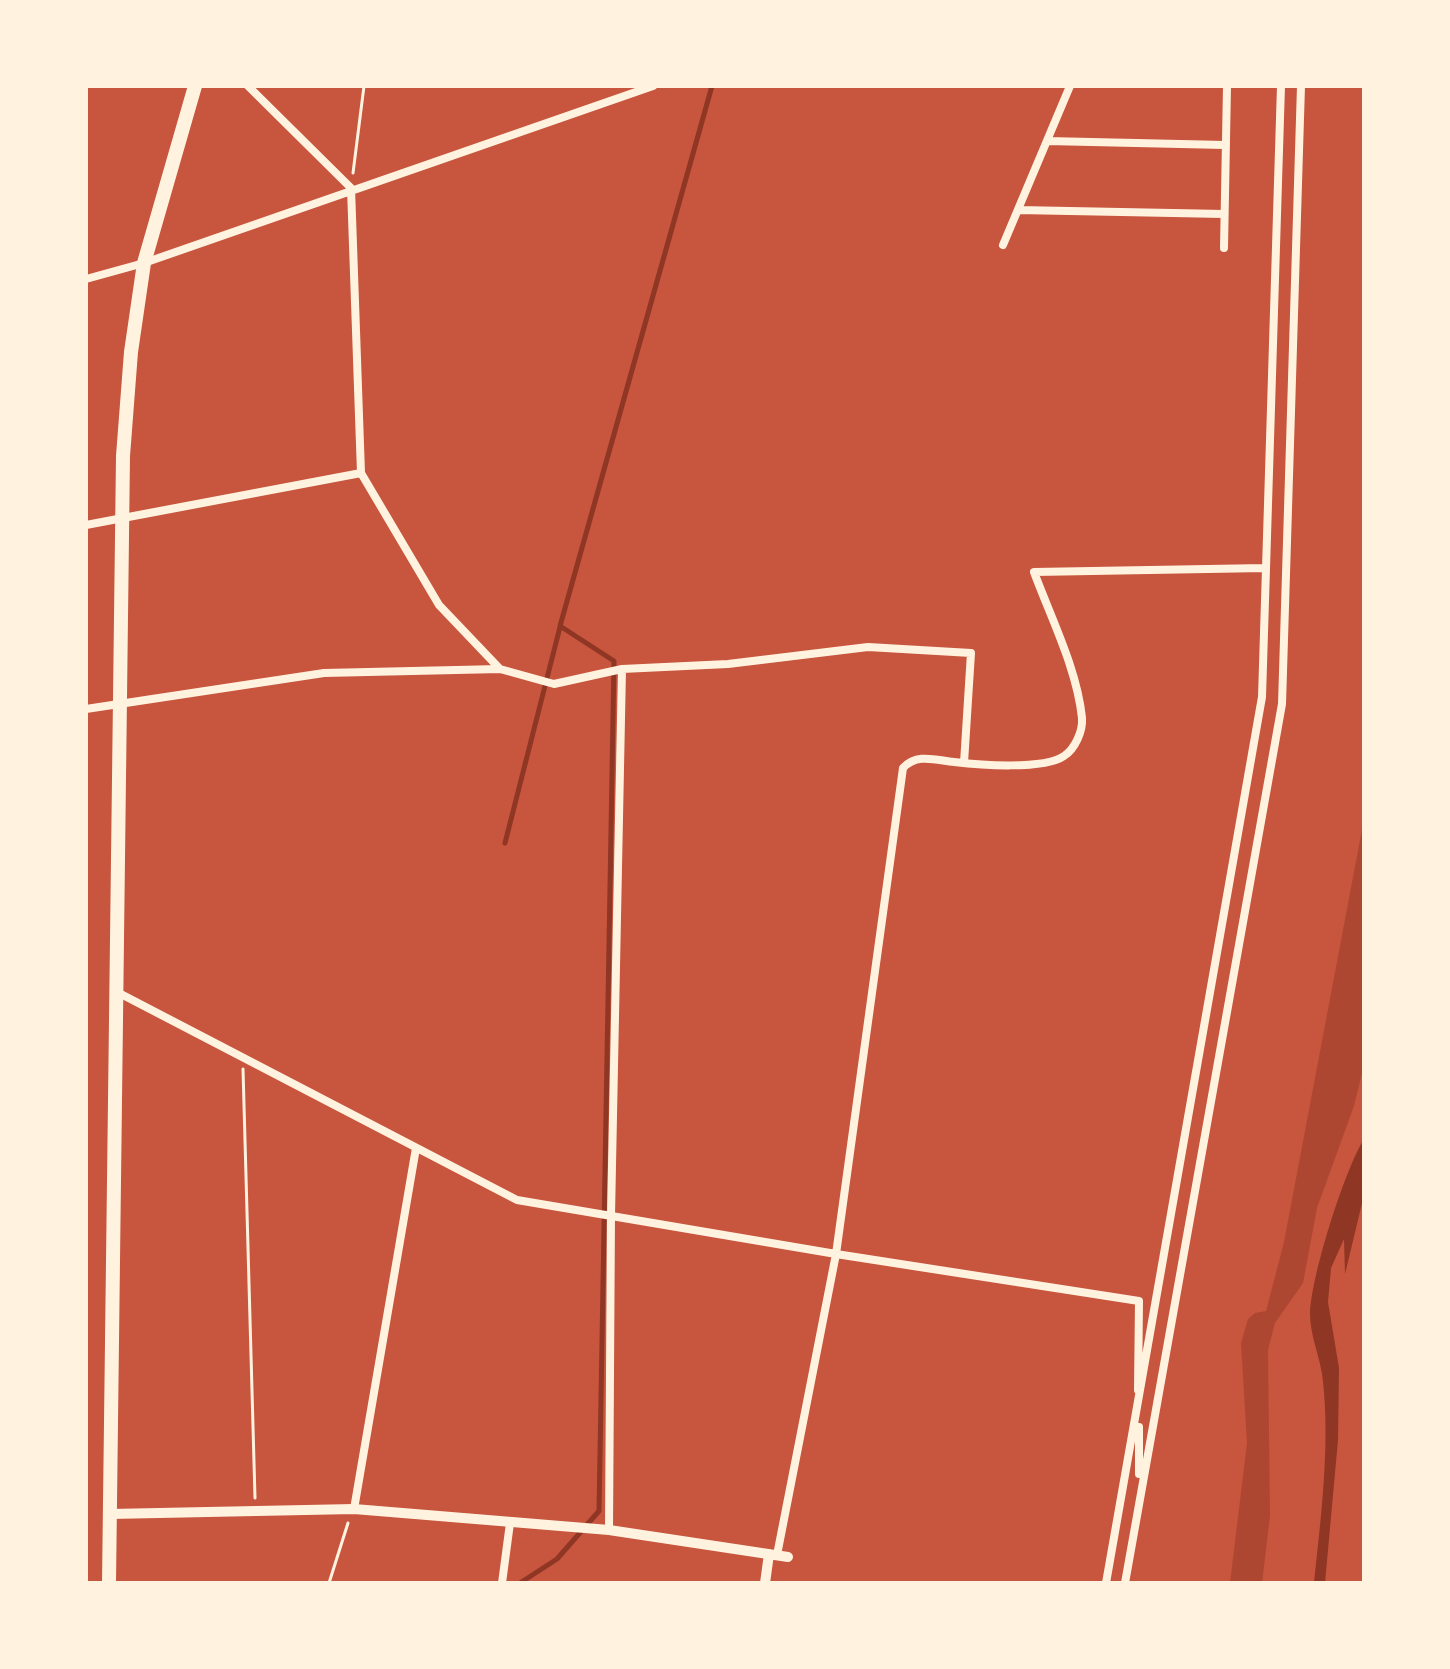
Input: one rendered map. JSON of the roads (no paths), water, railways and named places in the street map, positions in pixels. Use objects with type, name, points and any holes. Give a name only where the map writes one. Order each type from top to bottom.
[{"type":"main road","points":[[109,1583],[123,456],[131,352],[144,263],[195,86]]},
{"type":"street","points":[[248,86],[351,188],[361,473],[439,605],[500,669]]},
{"type":"street","points":[[86,279],[144,263],[351,188],[653,86]]},
{"type":"street","points":[[1003,245],[1070,86]]},
{"type":"street","points":[[1224,248],[1227,86]]},
{"type":"street","points":[[1106,1583],[1262,697],[1281,86]]},
{"type":"street","points":[[1125,1583],[1282,704],[1301,86]]},
{"type":"street","points":[[1047,141],[1225,145]]},
{"type":"street","points":[[1018,210],[1224,214]]},
{"type":"street","points":[[86,525],[361,473]]},
{"type":"street","points":[[765,1583],[778,1556],[836,1254],[903,768],[919,758],[964,763],[1045,762],[1064,756],[1080,734],[1083,721],[1078,697],[1034,572],[1265,568]]},
{"type":"street","points":[[86,709],[324,673],[500,669],[554,684],[622,669],[728,664],[868,647],[971,653],[964,763]]},
{"type":"street","points":[[609,1530],[611,1215],[622,669]]},
{"type":"street","points":[[117,992],[517,1200],[1139,1301],[1139,1498]]},
{"type":"street","points":[[354,1509],[416,1148]]},
{"type":"street","points":[[110,1514],[354,1509],[609,1530],[778,1556]]},
{"type":"street","points":[[502,1583],[510,1523]]},
{"type":"waterway","points":[[520,1583],[557,1559],[599,1511],[614,661],[560,626],[712,86]]},
{"type":"waterway","points":[[505,843],[560,627]]}]
